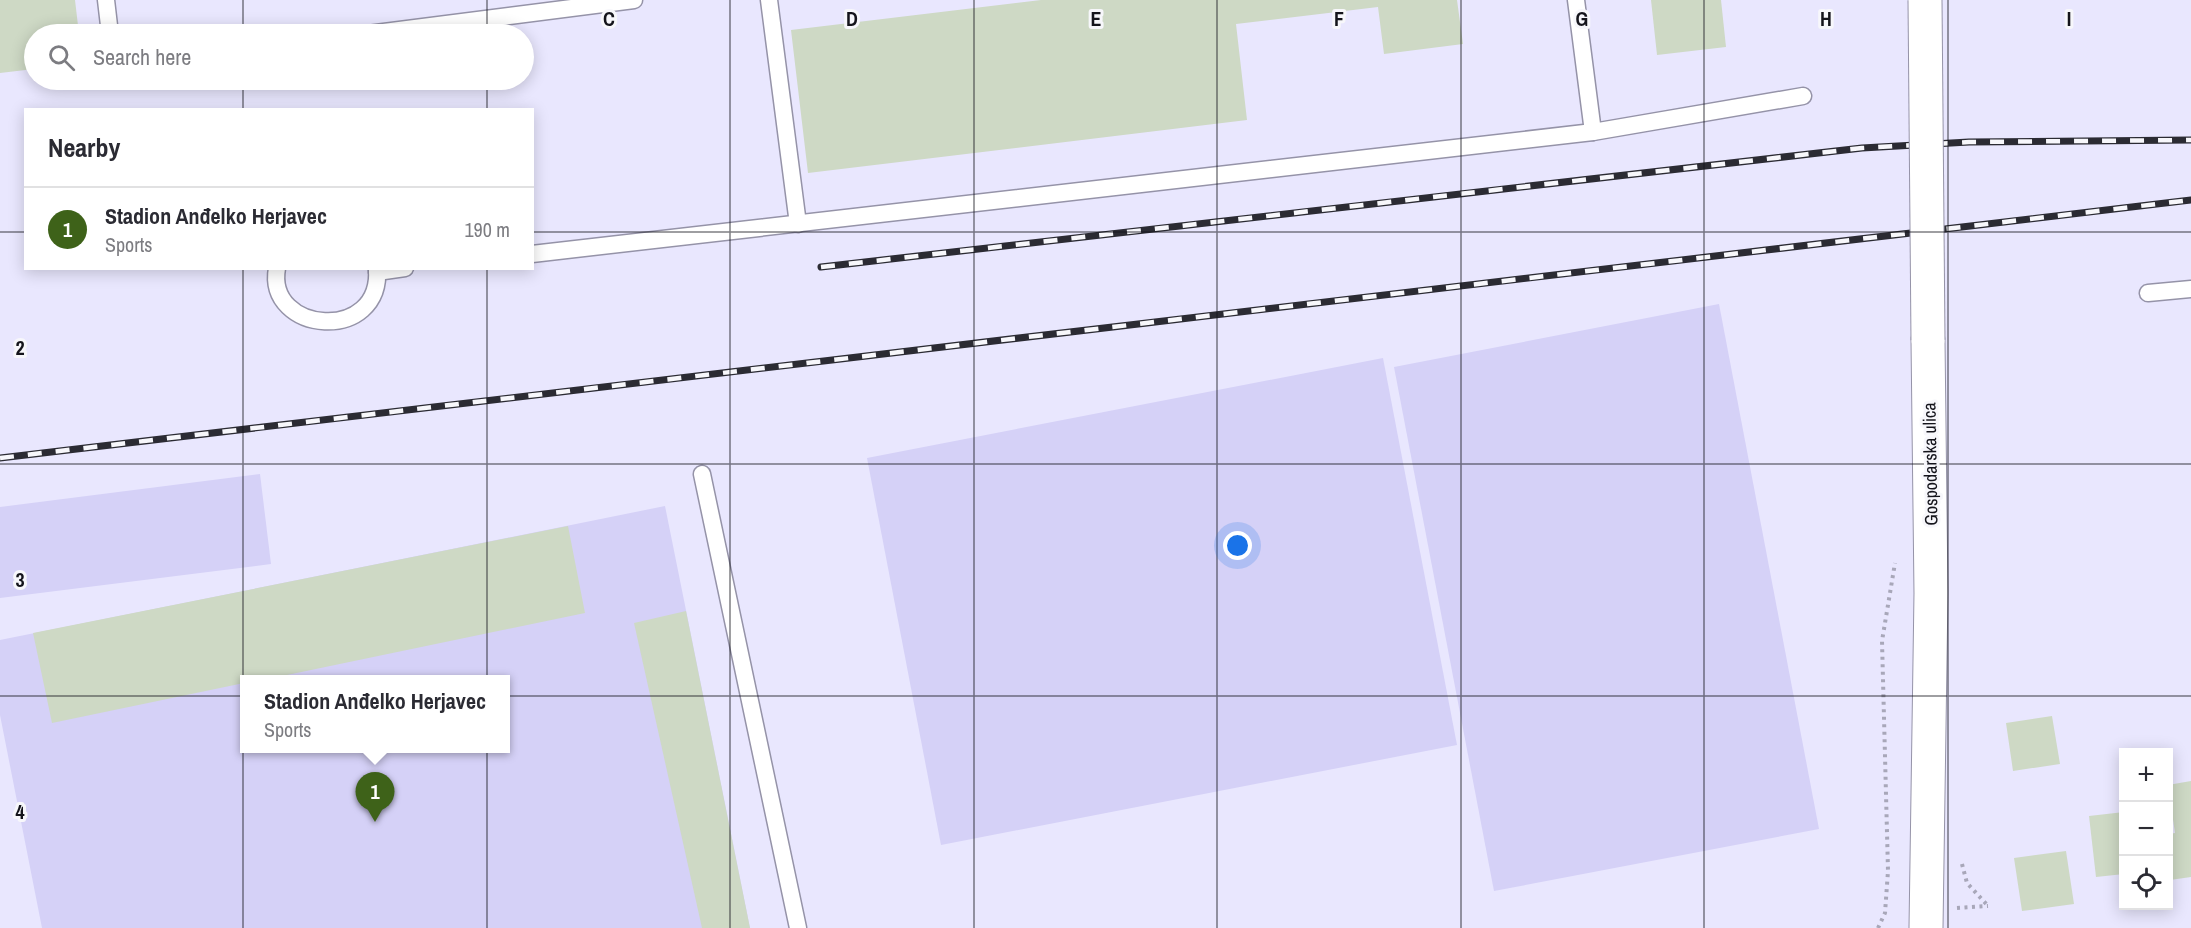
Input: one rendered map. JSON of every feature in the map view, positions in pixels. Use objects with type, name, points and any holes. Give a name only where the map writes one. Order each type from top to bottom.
[{"type":"main road","name":"Gospodarska ulica","points":[[1925,0],[1931,593],[1926,928]]},
{"type":"lane","points":[[106,0],[109,24]]},
{"type":"lane","points":[[446,24],[634,0]]},
{"type":"lane","points":[[769,0],[798,224]]},
{"type":"lane","points":[[1576,0],[1593,132]]},
{"type":"lane","points":[[534,254],[1593,132],[1803,96]]},
{"type":"lane","points":[[277,270],[281,293],[292,310],[308,320],[329,323],[348,319],[364,307],[374,291],[377,270]]},
{"type":"lane","points":[[2148,293],[2191,289]]},
{"type":"lane","points":[[702,474],[798,928]]},
{"type":"path","points":[[1878,928],[1885,913],[1888,871],[1882,641],[1896,561]]},
{"type":"shaded area","points":[[1719,304],[1819,829],[1494,891],[1394,367]]},
{"type":"shaded area","points":[[1383,358],[1457,745],[941,845],[867,458]]},
{"type":"shaded area","points":[[260,474],[271,564],[0,598],[0,507]]},
{"type":"shaded area","points":[[665,506],[750,928],[42,928],[0,715],[0,640]]},
{"type":"building","points":[[0,0],[75,0],[78,24],[24,24],[24,70],[0,73]]},
{"type":"building","points":[[1041,0],[1457,0],[1463,44],[1384,54],[1378,7],[1236,24],[1247,120],[808,173],[791,30]]},
{"type":"building","points":[[1651,0],[1721,0],[1726,47],[1657,55]]},
{"type":"building","points":[[568,526],[585,613],[287,675],[240,675],[240,684],[52,723],[33,633]]},
{"type":"building","points":[[686,611],[750,928],[702,928],[634,623]]},
{"type":"building","points":[[2052,716],[2060,764],[2013,771],[2006,723]]},
{"type":"building","points":[[2191,781],[2191,877],[2173,880],[2173,833],[2175,833],[2173,784]]},
{"type":"building","points":[[2119,813],[2119,875],[2096,877],[2089,816]]},
{"type":"building","points":[[2066,851],[2074,904],[2022,911],[2014,858]]},
{"type":"railway","points":[[821,267],[1862,148],[1969,142],[2191,140]]},
{"type":"railway","points":[[0,458],[2191,200]]},
{"type":"place","name":"Stadion Anđelko Herjavec","points":[[375,822]]}]
